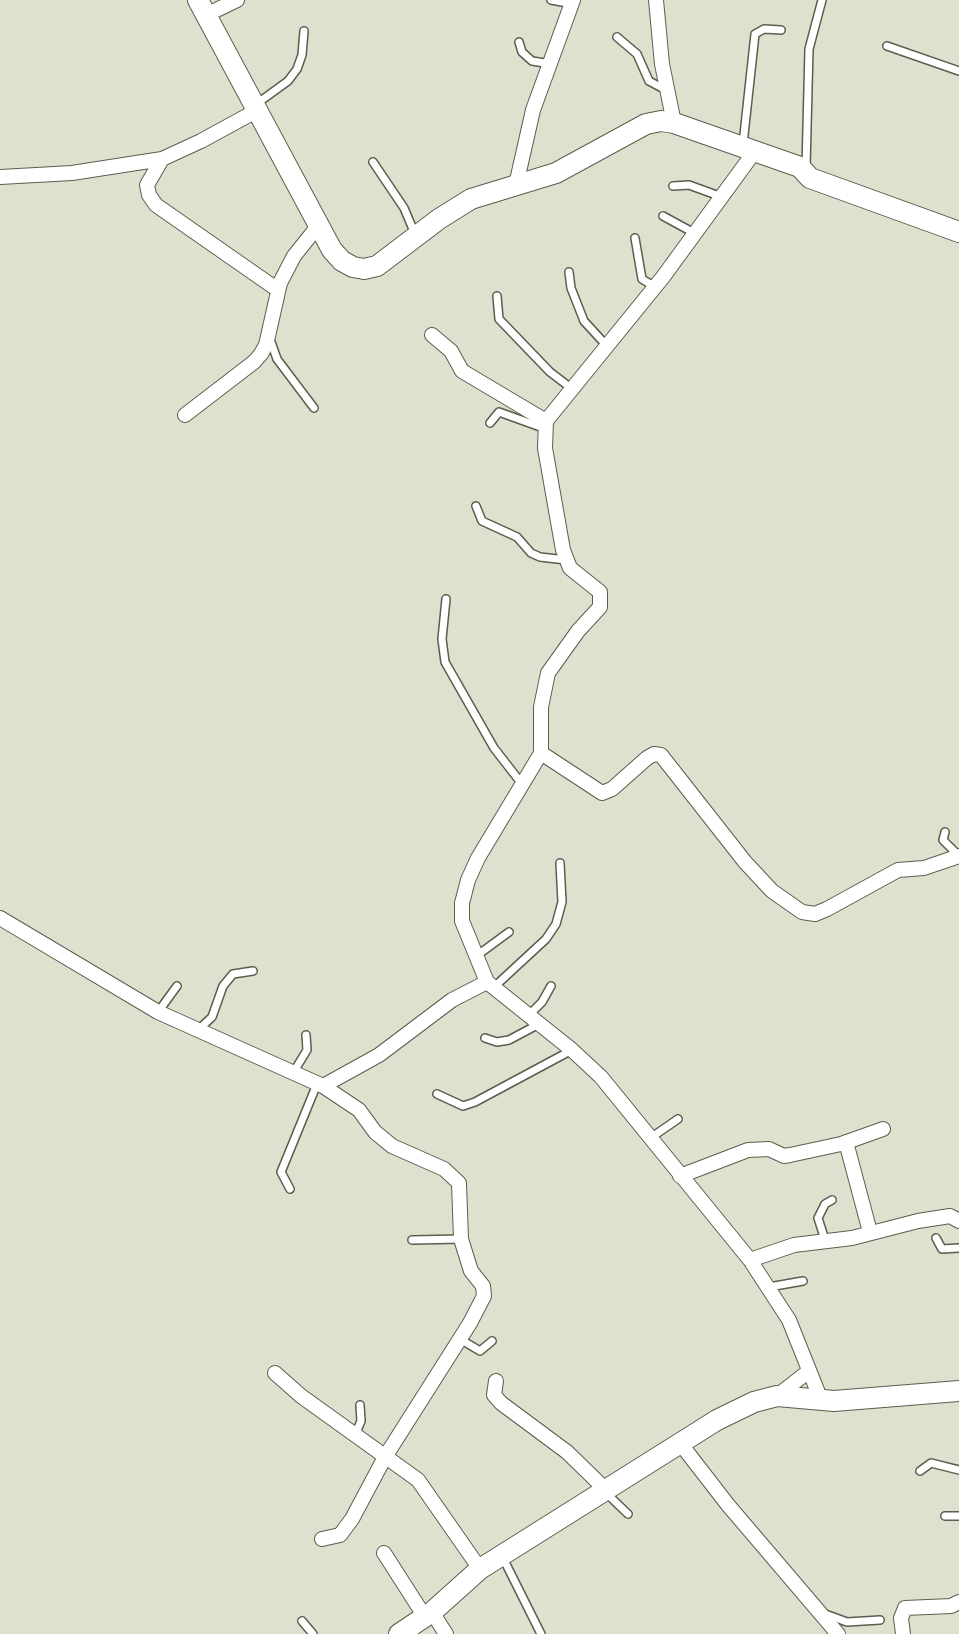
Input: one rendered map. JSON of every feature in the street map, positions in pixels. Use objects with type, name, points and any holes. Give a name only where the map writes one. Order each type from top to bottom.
[{"type":"street","points":[[237,0],[202,8],[318,226],[342,261],[364,269],[377,266],[471,200],[556,173],[646,124],[675,123],[800,168],[810,178],[959,232]]},
{"type":"street","points":[[656,0],[658,34],[675,123]]},
{"type":"street","points":[[516,185],[533,110],[573,2]]},
{"type":"street","points":[[0,177],[72,173],[162,159],[254,109]]},
{"type":"street","points":[[749,149],[722,197],[696,234],[571,388],[546,425],[545,448],[566,560],[570,568],[600,592],[602,597],[600,607],[578,631],[548,673],[541,707],[541,753],[478,858],[468,880],[462,903],[462,921],[490,985],[572,1050],[601,1077],[649,1139],[750,1260],[789,1320],[821,1400]]},
{"type":"street","points":[[162,159],[147,185],[148,195],[156,205],[278,290]]},
{"type":"street","points":[[185,415],[254,362],[266,345],[278,290],[294,256],[318,226]]},
{"type":"street","points":[[432,335],[451,351],[462,371],[546,425]]},
{"type":"street","points":[[541,753],[602,793],[612,789],[647,758],[654,754],[661,755],[745,862],[772,891],[802,912],[815,914],[827,909],[898,870],[924,868],[959,856]]},
{"type":"street","points":[[0,918],[158,1012],[320,1085],[359,1110],[375,1132],[393,1146],[454,1175],[462,1193],[461,1239],[471,1271],[484,1291],[483,1296],[460,1339],[385,1457],[352,1519],[340,1534],[322,1539]]},
{"type":"street","points":[[320,1085],[378,1055],[452,1000],[490,985]]},
{"type":"street","points":[[680,1176],[748,1150],[769,1149],[784,1156],[846,1142],[883,1129]]},
{"type":"street","points":[[846,1142],[870,1232]]},
{"type":"street","points":[[750,1260],[794,1245],[852,1238],[870,1232],[950,1216],[959,1221]]},
{"type":"street","points":[[777,1396],[809,1371]]},
{"type":"street","points":[[275,1373],[301,1396],[418,1480],[480,1569]]},
{"type":"street","points":[[496,1381],[494,1395],[501,1403],[567,1452],[604,1490]]},
{"type":"street","points":[[399,1634],[428,1615],[480,1569],[717,1420],[754,1402],[777,1396],[821,1400],[959,1391]]},
{"type":"street","points":[[680,1443],[728,1505],[838,1634]]},
{"type":"street","points":[[384,1553],[428,1615],[446,1634]]},
{"type":"street","points":[[903,1634],[901,1618],[905,1608],[951,1606],[959,1602]]},
{"type":"lane","points":[[551,0],[573,2]]},
{"type":"lane","points":[[806,172],[809,49],[822,0]]},
{"type":"lane","points":[[749,149],[755,34],[764,29],[781,30]]},
{"type":"lane","points":[[254,109],[288,81],[302,55],[304,31]]},
{"type":"lane","points":[[617,37],[637,54],[649,81],[668,92]]},
{"type":"lane","points":[[519,42],[522,52],[532,61],[551,64]]},
{"type":"lane","points":[[886,46],[959,71]]},
{"type":"lane","points":[[373,162],[404,208],[416,237]]},
{"type":"lane","points":[[673,186],[689,184],[722,197]]},
{"type":"lane","points":[[663,216],[696,234]]},
{"type":"lane","points":[[635,238],[637,261],[642,279],[655,287]]},
{"type":"lane","points":[[569,272],[571,288],[584,321],[606,345]]},
{"type":"lane","points":[[497,296],[499,319],[550,372],[571,388]]},
{"type":"lane","points":[[269,333],[277,359],[314,408]]},
{"type":"lane","points":[[490,423],[499,412],[546,425]]},
{"type":"lane","points":[[476,506],[482,521],[517,537],[531,553],[540,557],[566,560]]},
{"type":"lane","points":[[446,599],[442,639],[445,662],[494,748],[522,784]]},
{"type":"lane","points":[[945,832],[943,840],[959,856]]},
{"type":"lane","points":[[490,985],[546,939],[556,924],[562,902],[560,863]]},
{"type":"lane","points":[[476,957],[509,932]]},
{"type":"lane","points":[[198,1030],[212,1017],[223,986],[233,974],[253,971]]},
{"type":"lane","points":[[158,1012],[177,986]]},
{"type":"lane","points":[[485,1038],[498,1042],[509,1040],[534,1020],[552,986]]},
{"type":"lane","points":[[293,1073],[307,1050],[306,1035]]},
{"type":"lane","points":[[437,1094],[464,1106],[572,1050]]},
{"type":"lane","points":[[290,1189],[281,1172],[320,1085]]},
{"type":"lane","points":[[649,1139],[678,1119]]},
{"type":"lane","points":[[825,1240],[818,1218],[825,1204],[832,1200]]},
{"type":"lane","points":[[936,1238],[942,1249],[959,1248]]},
{"type":"lane","points":[[412,1240],[461,1239]]},
{"type":"lane","points":[[769,1287],[803,1281]]},
{"type":"lane","points":[[460,1339],[480,1352],[492,1341]]},
{"type":"lane","points":[[356,1435],[361,1421],[360,1405]]},
{"type":"lane","points":[[921,1471],[931,1463],[959,1470]]},
{"type":"lane","points":[[604,1490],[628,1514]]},
{"type":"lane","points":[[945,1516],[959,1516]]},
{"type":"lane","points":[[502,1555],[541,1634]]},
{"type":"lane","points":[[820,1612],[847,1622],[880,1620]]},
{"type":"lane","points":[[302,1621],[313,1634]]}]
